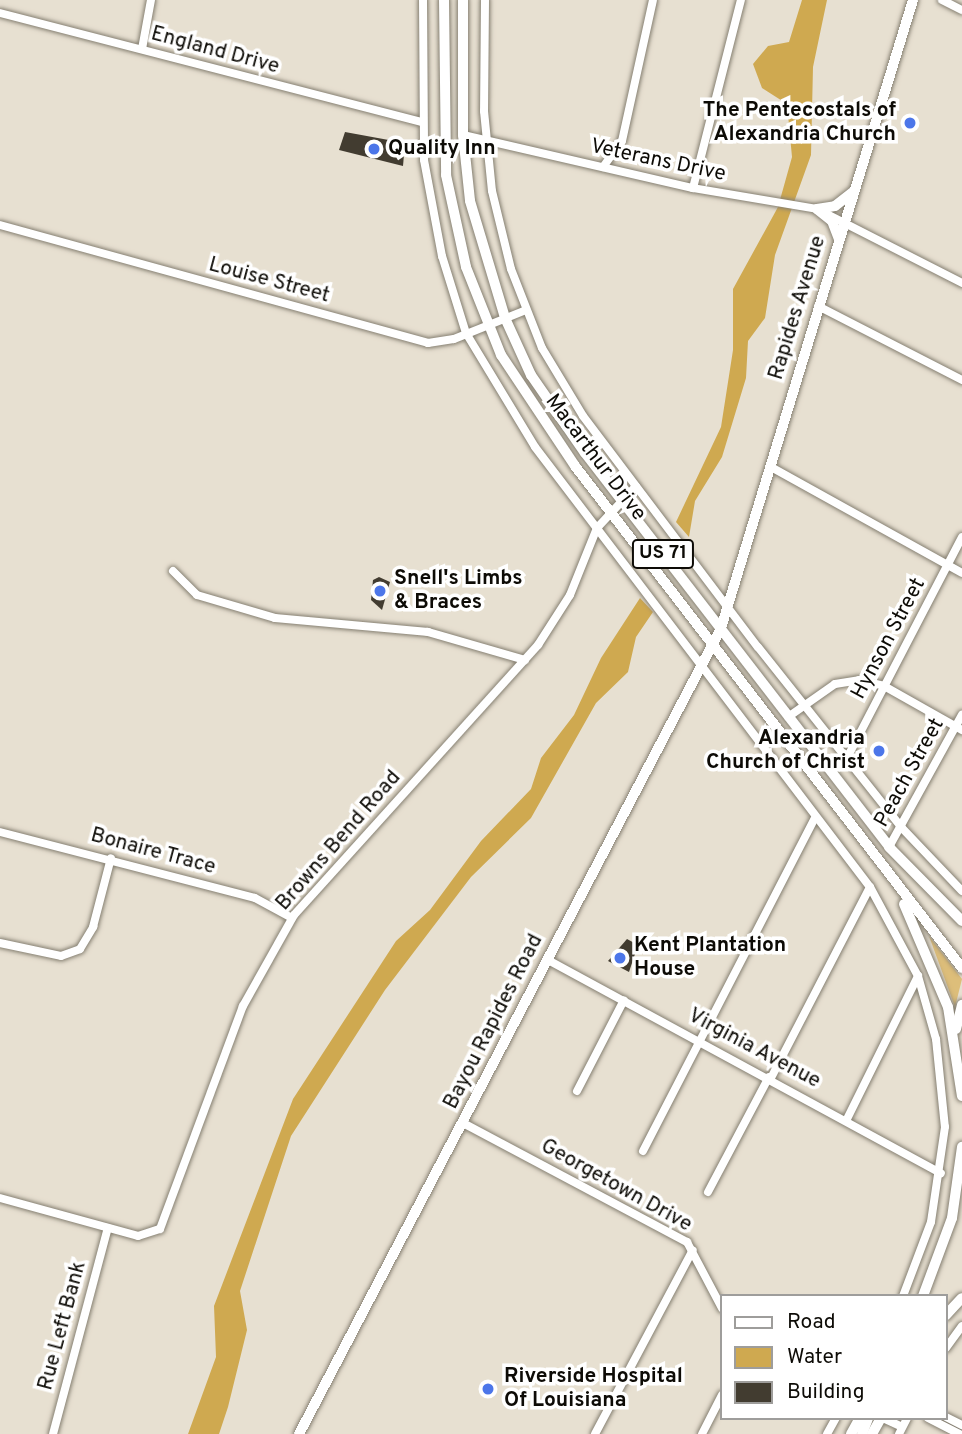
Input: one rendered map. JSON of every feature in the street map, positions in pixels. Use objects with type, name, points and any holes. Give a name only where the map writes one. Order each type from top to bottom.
[{"type":"highway","name":"Macarthur Drive","points":[[444,0],[443,129],[455,222],[487,324],[533,409],[774,727],[962,968]]},
{"type":"highway","name":"Macarthur Drive","points":[[463,0],[463,135],[476,230],[505,318],[544,395],[889,847],[962,921]]},
{"type":"highway","points":[[443,129],[463,135]]},
{"type":"highway","points":[[774,727],[788,717]]},
{"type":"highway","points":[[866,845],[923,940],[948,1007],[962,1096]]},
{"type":"highway","points":[[956,1048],[962,1005]]},
{"type":"highway","points":[[924,1294],[952,1217],[962,1147]]},
{"type":"highway","points":[[948,1313],[962,1298]]},
{"type":"main road","name":"Rapides Avenue","points":[[721,628],[913,0]]},
{"type":"main road","points":[[814,208],[835,206],[854,190]]},
{"type":"main road","points":[[814,208],[832,222],[839,240]]},
{"type":"main road","name":"Bayou Rapides Road","points":[[303,1433],[721,628]]},
{"type":"street","points":[[142,49],[151,0]]},
{"type":"street","points":[[422,0],[420,122],[429,203],[466,333],[503,400],[701,671],[870,887],[918,976],[941,1068],[940,1177],[925,1242],[904,1294]]},
{"type":"street","points":[[485,0],[486,140],[497,215],[526,310],[563,384],[636,486],[805,705],[902,828],[962,891]]},
{"type":"street","points":[[603,167],[622,141],[653,0]]},
{"type":"street","points":[[692,188],[741,0]]},
{"type":"street","points":[[942,0],[962,10]]},
{"type":"street","name":"England Drive","points":[[0,13],[420,122]]},
{"type":"street","name":"Veterans Drive","points":[[463,135],[692,188],[814,208],[962,283]]},
{"type":"street","name":"Louise Street","points":[[0,225],[428,343],[466,333],[526,310]]},
{"type":"street","points":[[818,306],[962,380]]},
{"type":"street","points":[[771,467],[962,573]]},
{"type":"street","name":"Browns Bend Road","points":[[0,1198],[138,1236],[155,1233],[166,1222],[243,1006],[292,918],[525,660],[570,595],[597,528],[620,498],[636,486]]},
{"type":"street","name":"Hynson Street","points":[[847,758],[962,537]]},
{"type":"street","points":[[173,571],[197,596],[275,618],[428,632],[525,660]]},
{"type":"street","points":[[788,717],[842,682],[884,686],[959,728]]},
{"type":"street","name":"Peach Street","points":[[889,847],[959,728],[962,715]]},
{"type":"street","points":[[643,1151],[815,818]]},
{"type":"street","name":"Bonaire Trace","points":[[0,832],[111,858],[256,898],[292,918]]},
{"type":"street","points":[[0,943],[61,956],[80,949],[93,927],[111,858]]},
{"type":"street","points":[[708,1192],[870,887]]},
{"type":"street","name":"Virginia Avenue","points":[[548,960],[847,1119],[940,1177]]},
{"type":"street","points":[[847,1119],[918,976]]},
{"type":"street","points":[[577,1091],[624,1000]]},
{"type":"street","name":"Georgetown Drive","points":[[463,1123],[694,1250],[720,1304]]},
{"type":"street","name":"Rue Left Bank","points":[[53,1434],[108,1228]]},
{"type":"street","points":[[595,1434],[694,1250]]},
{"type":"street","points":[[948,1345],[960,1330]]},
{"type":"street","points":[[702,1434],[720,1399]]},
{"type":"street","points":[[885,1420],[901,1431]]},
{"type":"street","points":[[932,1420],[959,1434]]},
{"type":"shaded area","points":[[929,936],[962,979],[955,1007]]},
{"type":"water","points":[[802,0],[827,0],[813,67],[811,155],[775,255],[765,318],[748,341],[746,378],[722,457],[695,501],[689,537],[676,522],[721,427],[733,350],[733,289],[778,207],[792,157],[787,104],[762,88],[753,64],[768,46],[789,42]]},
{"type":"water","points":[[640,598],[653,612],[636,637],[628,672],[596,703],[531,818],[471,877],[385,990],[291,1136],[240,1291],[247,1330],[219,1434],[188,1434],[216,1357],[214,1306],[293,1099],[396,941],[430,910],[481,841],[531,789],[541,758],[574,715],[601,658]]},
{"type":"building","name":"Quality Inn","points":[[345,132],[405,143],[403,166],[339,150]]},
{"type":"building","name":"Snell's Limbs & Braces","points":[[379,577],[390,582],[382,610],[371,600],[373,580]]},
{"type":"building","name":"Kent Plantation House","points":[[627,939],[638,945],[629,972],[608,961]]},
{"type":"place","name":"The Pentecostals of Alexandria Church","points":[[910,123]]},
{"type":"place","name":"Quality Inn","points":[[374,149]]},
{"type":"place","name":"Snell's Limbs & Braces","points":[[380,591]]},
{"type":"place","name":"Alexandria Church of Christ","points":[[879,751]]},
{"type":"place","name":"Kent Plantation House","points":[[620,958]]},
{"type":"place","name":"Riverside Hospital Of Louisiana","points":[[488,1389]]}]
